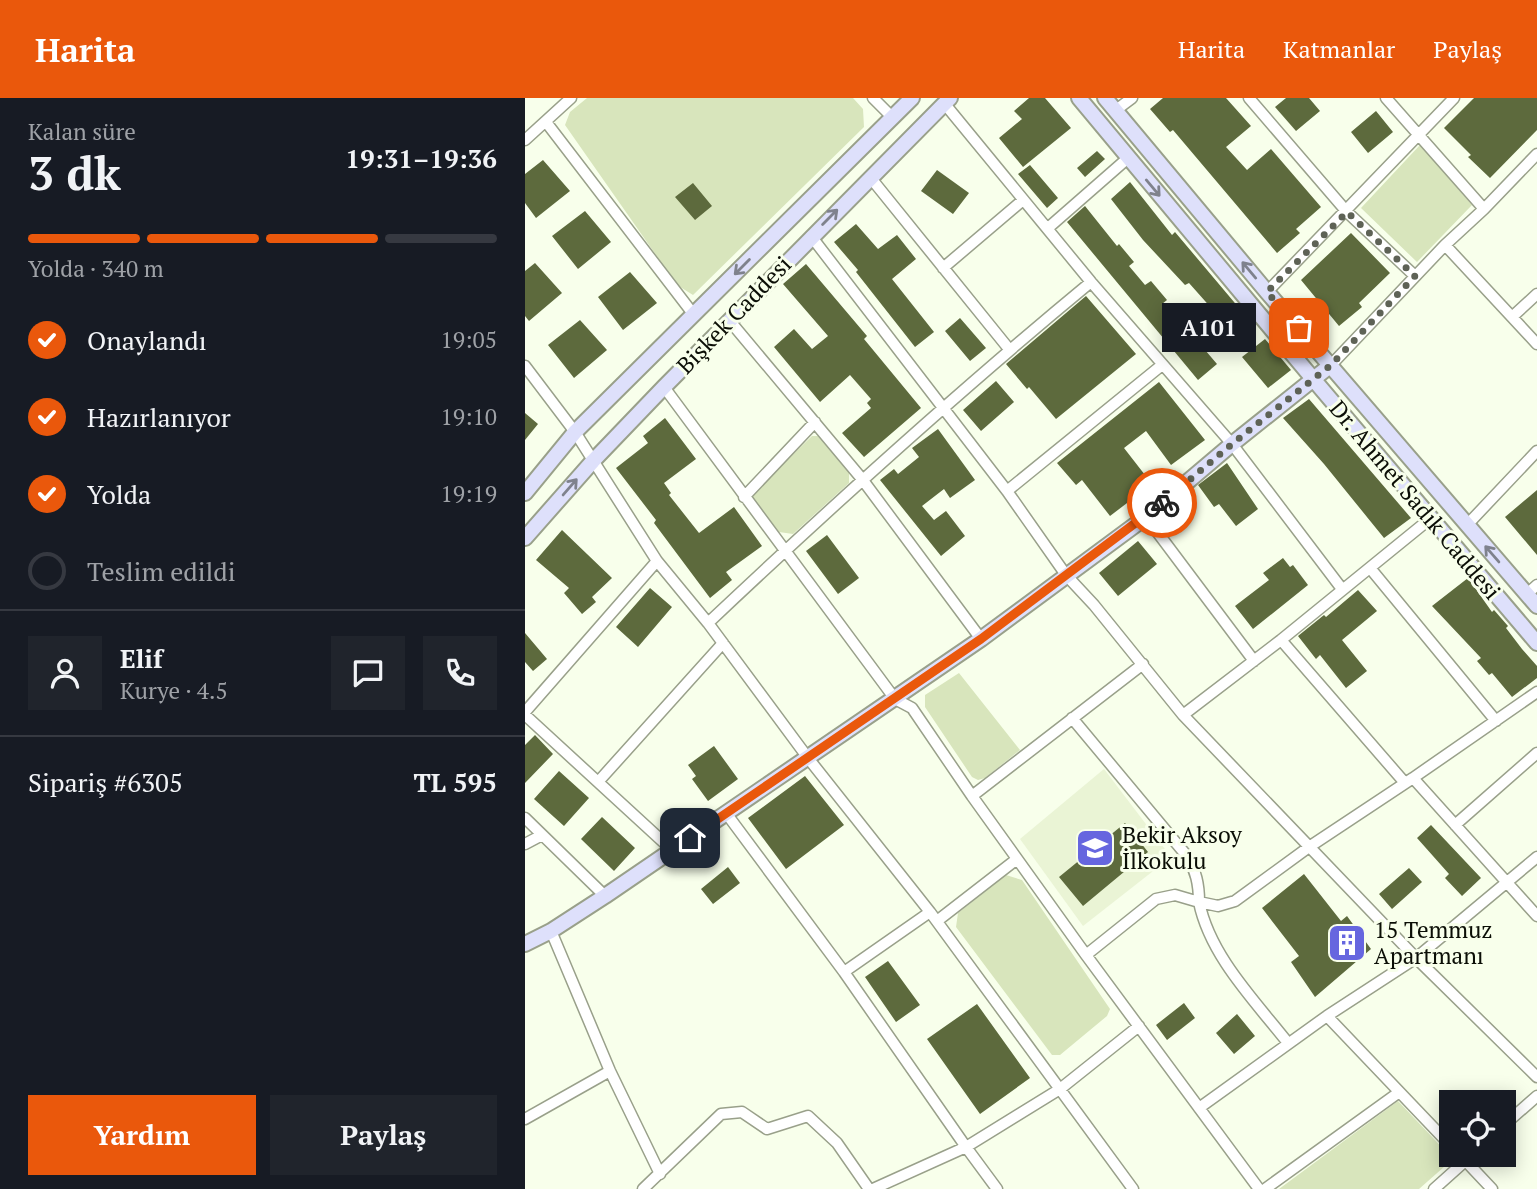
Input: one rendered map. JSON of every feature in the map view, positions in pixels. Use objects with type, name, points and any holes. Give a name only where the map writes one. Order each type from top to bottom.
[{"type":"street","points":[[525,141],[571,98]]},
{"type":"street","points":[[873,98],[892,117]]},
{"type":"street","name":"Bişkek Caddesi","points":[[525,493],[575,432],[912,98]]},
{"type":"street","name":"Dr. Ahmet Sadık Caddesi","points":[[1079,98],[1537,643]]},
{"type":"street","name":"Dr. Ahmet Sadık Caddesi","points":[[1105,98],[1467,525],[1532,590],[1537,606]]},
{"type":"street","points":[[1116,110],[1132,98]]},
{"type":"street","points":[[1249,98],[1347,212],[1415,276]]},
{"type":"street","points":[[1386,98],[1484,209]]},
{"type":"street","points":[[1267,292],[1454,98]]},
{"type":"street","points":[[947,101],[1023,200],[1091,282],[1232,444],[1342,589]]},
{"type":"street","name":"Bişkek Caddesi","points":[[525,538],[663,387],[947,101]]},
{"type":"street","points":[[546,122],[694,315]]},
{"type":"street","points":[[525,944],[551,931],[605,896],[895,699],[1146,517],[1331,365],[1445,245],[1537,155]]},
{"type":"street","points":[[1048,228],[1128,158]]},
{"type":"street","points":[[870,177],[1009,349]]},
{"type":"street","points":[[943,268],[1023,200]]},
{"type":"street","points":[[811,236],[1007,491],[1066,575],[1143,664],[1182,715],[1416,958],[1537,1077]]},
{"type":"street","points":[[1445,245],[1537,344]]},
{"type":"street","points":[[708,623],[862,479],[1009,349],[1091,282]]},
{"type":"street","points":[[1512,317],[1537,294]]},
{"type":"street","points":[[729,320],[862,479],[981,639]]},
{"type":"street","points":[[1007,491],[1162,365]]},
{"type":"street","points":[[525,366],[575,432],[657,561],[708,623],[808,758],[937,921],[1133,1189]]},
{"type":"street","points":[[663,387],[895,699],[912,708],[1086,955],[1259,1189]]},
{"type":"street","points":[[744,497],[815,422]]},
{"type":"street","points":[[1467,525],[1537,451]]},
{"type":"street","points":[[1146,517],[1254,660]]},
{"type":"street","points":[[1182,715],[1281,640],[1431,518]]},
{"type":"street","points":[[657,561],[525,713],[672,850]]},
{"type":"street","points":[[1370,568],[1496,721]]},
{"type":"street","points":[[1281,640],[1537,916]]},
{"type":"street","points":[[598,782],[723,643]]},
{"type":"street","points":[[972,796],[1143,664]]},
{"type":"street","points":[[1086,955],[1156,899],[1175,895],[1218,906],[1235,901],[1309,847],[1537,692]]},
{"type":"street","points":[[1072,718],[1187,856],[1197,877],[1199,902],[1206,927],[1226,963],[1288,1043]]},
{"type":"street","points":[[1455,825],[1537,753]]},
{"type":"street","points":[[726,814],[844,972],[997,1189]]},
{"type":"street","points":[[525,818],[605,896]]},
{"type":"street","points":[[525,844],[542,835]]},
{"type":"street","points":[[1199,1108],[1327,1016],[1416,958],[1537,857]]},
{"type":"street","points":[[937,921],[1017,859]]},
{"type":"street","points":[[844,972],[930,912]]},
{"type":"street","points":[[551,931],[610,1071],[660,1174]]},
{"type":"street","points":[[1327,1016],[1439,1134]]},
{"type":"street","points":[[648,1187],[720,1114],[741,1112],[767,1129],[808,1116],[837,1143],[871,1189],[966,1147],[1060,1089],[1139,1027]]},
{"type":"street","points":[[525,1119],[610,1071]]},
{"type":"street","points":[[1265,1189],[1398,1093]]},
{"type":"street","points":[[1516,1115],[1537,1096]]},
{"type":"street","points":[[1434,1189],[1455,1167]]},
{"type":"street","points":[[1473,1167],[1492,1189]]},
{"type":"shaded area","points":[[587,98],[853,98],[863,109],[864,127],[693,295],[677,285],[565,125],[570,112]]},
{"type":"shaded area","points":[[1420,145],[1472,205],[1417,262],[1361,208]]},
{"type":"shaded area","points":[[812,436],[818,436],[849,471],[849,483],[793,534],[779,532],[752,498],[755,491]]},
{"type":"shaded area","points":[[959,673],[1020,750],[985,778],[978,780],[972,777],[925,707],[925,695]]},
{"type":"shaded area","name":"Bekir Aksoy İlkokulu","points":[[1104,769],[1171,857],[1083,926],[1020,839]]},
{"type":"shaded area","points":[[1006,875],[1022,880],[1110,1009],[1107,1016],[1060,1055],[1052,1055],[956,927],[958,913]]},
{"type":"shaded area","points":[[1398,1101],[1439,1144],[1439,1167],[1444,1167],[1419,1189],[1279,1189]]},
{"type":"building","points":[[1029,98],[1045,98],[1071,128],[1023,167],[999,138],[1022,119],[1014,111]]},
{"type":"building","points":[[1163,98],[1226,98],[1251,126],[1226,147],[1247,170],[1271,149],[1321,207],[1296,229],[1300,233],[1277,253],[1173,130],[1170,132],[1150,109]]},
{"type":"building","points":[[1286,98],[1309,98],[1320,111],[1296,131],[1275,107]]},
{"type":"building","points":[[1474,98],[1537,98],[1537,130],[1490,178],[1444,128]]},
{"type":"building","points":[[1376,111],[1393,132],[1368,153],[1351,132]]},
{"type":"building","points":[[1097,151],[1105,159],[1085,177],[1077,168]]},
{"type":"building","points":[[543,160],[570,191],[536,218],[525,203],[525,174]]},
{"type":"building","points":[[1030,165],[1058,198],[1047,208],[1018,174]]},
{"type":"building","points":[[937,170],[969,193],[953,214],[921,191]]},
{"type":"building","points":[[1130,182],[1172,235],[1175,232],[1245,315],[1229,328],[1189,283],[1185,285],[1143,240],[1111,199]]},
{"type":"building","points":[[693,183],[712,206],[695,220],[675,197]]},
{"type":"building","points":[[1085,206],[1117,246],[1119,244],[1134,262],[1129,266],[1145,285],[1151,281],[1167,300],[1162,304],[1173,318],[1176,316],[1217,364],[1198,380],[1067,222]]},
{"type":"building","points":[[585,211],[611,242],[578,269],[552,236]]},
{"type":"building","points":[[856,224],[878,249],[897,235],[916,259],[892,279],[934,332],[915,347],[834,242]]},
{"type":"building","points":[[1351,233],[1390,273],[1359,303],[1362,307],[1339,326],[1301,280]]},
{"type":"building","points":[[535,263],[562,293],[529,321],[525,316],[525,271]]},
{"type":"building","points":[[806,264],[867,336],[864,339],[921,408],[864,457],[842,433],[871,408],[867,403],[871,399],[850,375],[820,402],[774,347],[794,329],[812,349],[828,336],[783,284]]},
{"type":"building","points":[[630,272],[657,303],[623,330],[598,297]]},
{"type":"building","points":[[1086,296],[1136,354],[1056,419],[1006,364]]},
{"type":"building","points":[[960,318],[986,348],[970,361],[945,331]]},
{"type":"building","points":[[580,320],[607,350],[574,378],[548,345]]},
{"type":"building","points":[[1265,339],[1291,370],[1268,388],[1242,357]]},
{"type":"building","points":[[996,381],[1014,402],[981,431],[963,410]]},
{"type":"building","points":[[1159,382],[1205,440],[1171,465],[1146,431],[1124,448],[1152,484],[1110,516],[1082,480],[1076,485],[1057,463]]},
{"type":"building","points":[[1309,399],[1411,518],[1384,538],[1283,418]]},
{"type":"building","points":[[525,413],[538,424],[525,440]]},
{"type":"building","points":[[665,418],[696,459],[664,483],[671,493],[669,495],[699,533],[734,507],[762,546],[726,572],[732,580],[710,598],[616,468],[648,443],[643,436]]},
{"type":"building","points":[[938,429],[975,480],[950,498],[944,489],[922,506],[934,520],[946,511],[965,536],[941,556],[880,480],[894,469],[898,474],[919,457],[912,448]]},
{"type":"building","points":[[1227,463],[1258,509],[1236,526],[1219,504],[1214,507],[1198,485]]},
{"type":"building","points":[[1537,490],[1537,555],[1505,517]]},
{"type":"building","points":[[562,530],[612,578],[592,597],[596,602],[582,614],[564,593],[569,588],[536,560]]},
{"type":"building","points":[[827,535],[859,578],[838,594],[806,551]]},
{"type":"building","points":[[1138,541],[1157,564],[1118,596],[1099,573]]},
{"type":"building","points":[[1283,558],[1290,567],[1293,565],[1308,585],[1253,629],[1235,606],[1269,580],[1263,573]]},
{"type":"building","points":[[1468,578],[1537,666],[1537,678],[1512,697],[1492,673],[1489,675],[1477,661],[1481,658],[1432,606]]},
{"type":"building","points":[[650,588],[672,607],[638,647],[616,627]]},
{"type":"building","points":[[1358,590],[1377,611],[1342,640],[1367,671],[1346,688],[1320,655],[1316,659],[1298,636]]},
{"type":"building","points":[[525,633],[547,659],[533,671],[525,662]]},
{"type":"building","points":[[535,735],[553,754],[525,783],[525,745]]},
{"type":"building","points":[[714,746],[738,779],[708,801],[692,779],[696,776],[688,765]]},
{"type":"building","points":[[559,771],[589,798],[564,826],[534,799]]},
{"type":"building","points":[[805,776],[844,825],[786,869],[748,818]]},
{"type":"building","points":[[602,817],[635,848],[614,871],[581,839]]},
{"type":"building","points":[[1125,823],[1148,852],[1083,906],[1059,877]]},
{"type":"building","points":[[1431,825],[1481,878],[1462,896],[1445,878],[1449,874],[1417,838]]},
{"type":"building","points":[[728,867],[740,883],[713,904],[701,889]]},
{"type":"building","points":[[1409,868],[1422,882],[1392,909],[1379,894]]},
{"type":"building","points":[[1304,874],[1341,921],[1347,916],[1371,949],[1315,997],[1291,962],[1299,956],[1262,908]]},
{"type":"building","points":[[888,961],[920,1005],[896,1022],[865,977]]},
{"type":"building","points":[[1184,1003],[1195,1018],[1167,1040],[1156,1025]]},
{"type":"building","points":[[977,1004],[1030,1078],[980,1114],[927,1039]]},
{"type":"building","points":[[1237,1014],[1255,1036],[1234,1054],[1216,1033]]},
{"type":"way so far","points":[[1162,503],[1331,365],[1415,276],[1347,212],[1267,292],[1299,328]]},
{"type":"place","name":"A101","points":[[1299,328]]},
{"type":"place","name":"Bekir Aksoy İlkokulu","points":[[1095,848]]},
{"type":"place","name":"15 Temmuz Apartmanı","points":[[1347,943]]},
{"type":"route","points":[[690,838],[981,639],[1162,503]]}]
